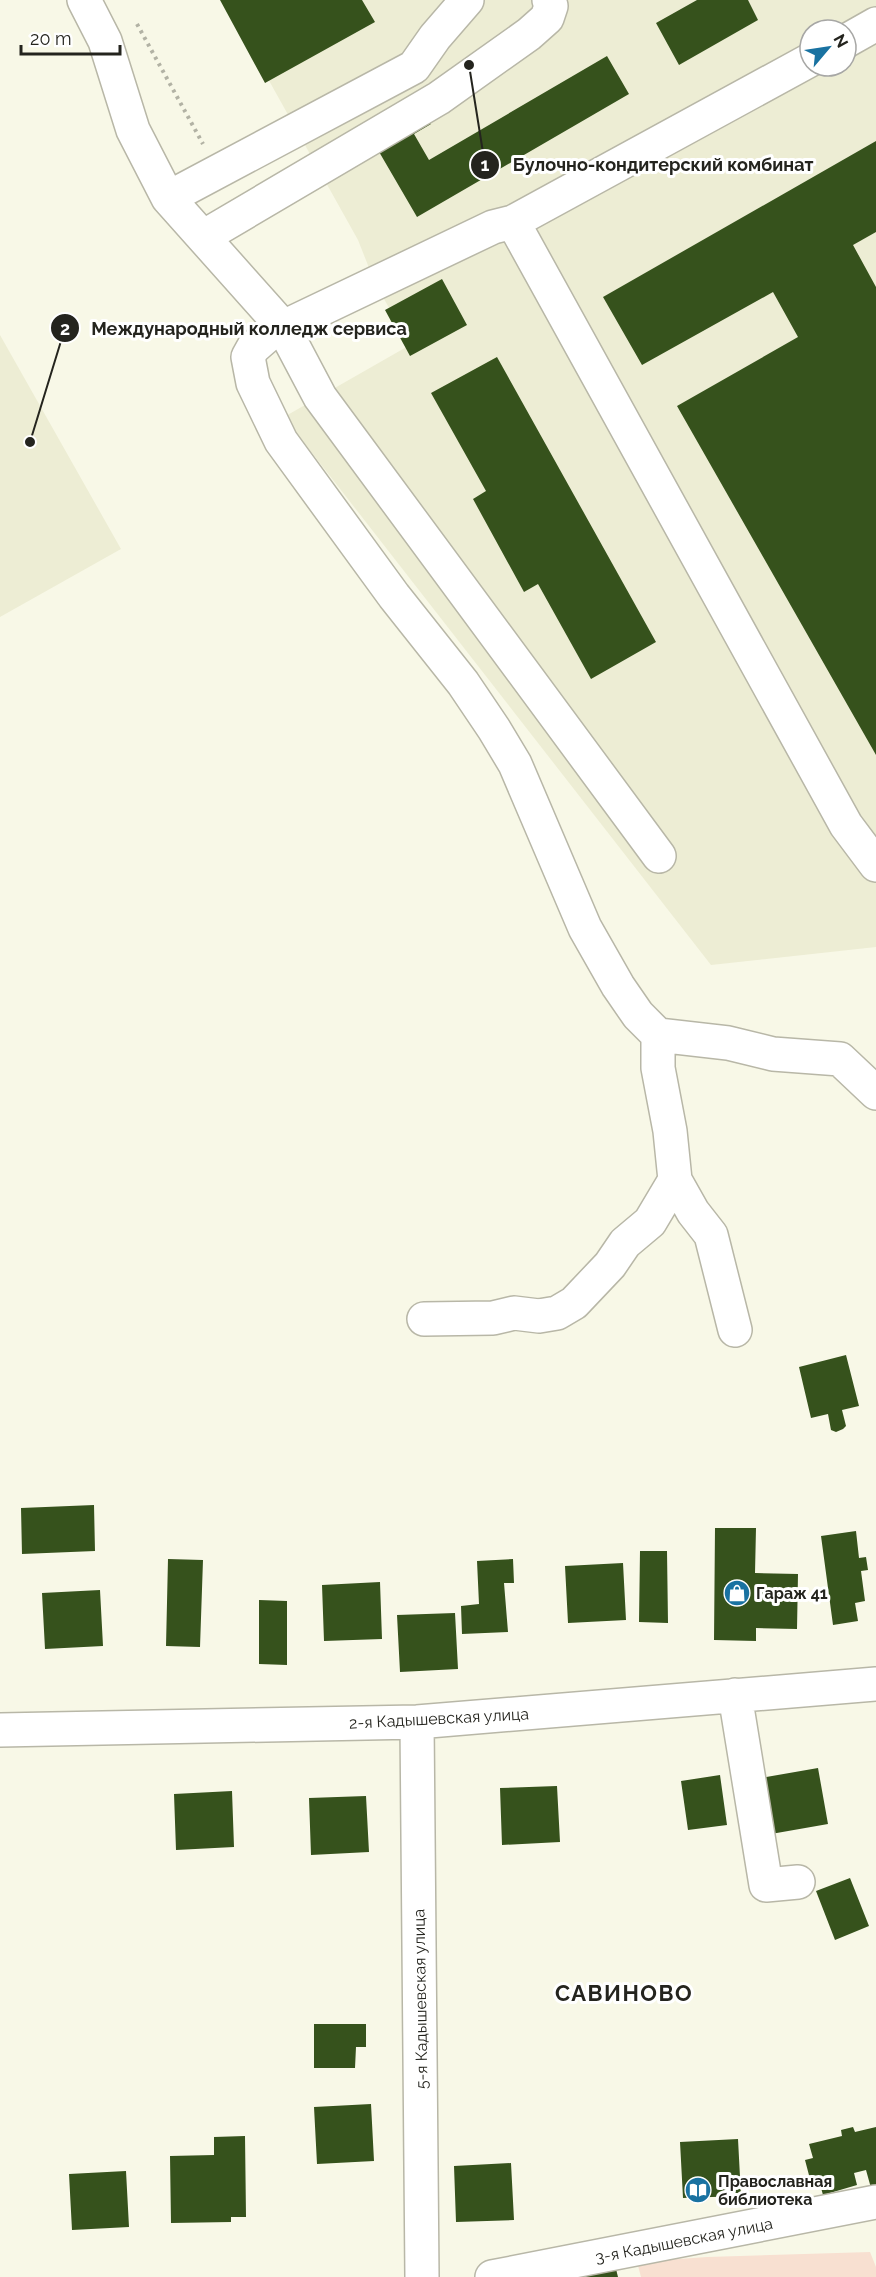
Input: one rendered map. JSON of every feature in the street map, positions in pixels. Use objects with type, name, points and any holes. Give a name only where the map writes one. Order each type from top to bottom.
[{"type":"street","points":[[84,0],[105,41],[134,130],[168,198],[283,327],[320,397],[659,856]]},
{"type":"street","points":[[168,198],[414,67],[452,15],[467,0]]},
{"type":"street","points":[[203,237],[439,98],[529,34],[547,18],[551,6],[549,0]]},
{"type":"street","points":[[858,34],[876,24]]},
{"type":"street","points":[[798,67],[513,222],[493,227],[283,327],[261,341],[248,357],[253,383],[276,432],[305,476],[337,515],[394,596],[463,683],[515,764],[585,928],[618,986],[638,1015],[658,1035],[728,1043],[772,1054],[840,1059],[876,1093]]},
{"type":"street","points":[[513,222],[846,825],[876,865]]},
{"type":"street","points":[[658,1035],[658,1068],[670,1131],[675,1180],[693,1212],[711,1235],[735,1330]]},
{"type":"street","points":[[424,1319],[493,1318],[514,1313],[539,1316],[557,1313],[574,1304],[610,1265],[625,1243],[650,1222],[675,1180]]},
{"type":"street","name":"2-я Кадышевская улица","points":[[0,1730],[417,1722],[876,1684]]},
{"type":"street","points":[[735,1695],[766,1885],[798,1882]]},
{"type":"street","name":"5-я Кадышевская улица","points":[[417,1722],[422,2277]]},
{"type":"street","name":"3-я Кадышевская улица","points":[[492,2277],[876,2202]]},
{"type":"path","points":[[135,20],[218,172]]},
{"type":"shaded area","points":[[224,0],[876,0],[876,947],[711,965],[284,417],[410,345],[375,283],[358,240]]},
{"type":"shaded area","points":[[0,335],[121,549],[0,617]]},
{"type":"shaded area","points":[[870,2252],[876,2267],[876,2277],[641,2277],[637,2262],[707,2257]]},
{"type":"building","points":[[220,0],[362,0],[375,22],[265,83]]},
{"type":"building","points":[[697,0],[748,0],[758,20],[679,65],[656,23]]},
{"type":"building","points":[[607,56],[629,94],[417,217],[364,126],[415,96],[431,124],[414,134],[429,160]]},
{"type":"building","points":[[876,141],[876,232],[853,245],[876,287],[876,755],[677,406],[798,337],[773,292],[642,365],[603,297]]},
{"type":"building","points":[[442,279],[467,325],[410,356],[385,310]]},
{"type":"building","points":[[497,357],[656,642],[591,679],[538,584],[524,592],[473,499],[486,491],[431,393]]},
{"type":"building","points":[[846,1355],[859,1406],[842,1410],[846,1426],[836,1432],[831,1430],[828,1414],[811,1418],[799,1367]]},
{"type":"building","points":[[94,1505],[95,1551],[22,1554],[21,1508]]},
{"type":"building","points":[[715,1528],[756,1528],[755,1573],[798,1574],[797,1629],[756,1628],[756,1641],[714,1640]]},
{"type":"building","points":[[856,1531],[859,1558],[866,1557],[868,1570],[861,1571],[865,1601],[855,1603],[858,1621],[833,1625],[821,1536]]},
{"type":"building","points":[[640,1551],[667,1551],[668,1623],[639,1622]]},
{"type":"building","points":[[168,1559],[203,1560],[200,1647],[166,1646]]},
{"type":"building","points":[[513,1559],[514,1583],[504,1583],[508,1632],[462,1634],[461,1606],[479,1604],[477,1561]]},
{"type":"building","points":[[623,1563],[626,1620],[568,1623],[565,1566]]},
{"type":"building","points":[[380,1582],[382,1639],[324,1641],[322,1585]]},
{"type":"building","points":[[100,1590],[103,1646],[45,1649],[42,1593]]},
{"type":"building","points":[[259,1600],[287,1601],[287,1665],[259,1664]]},
{"type":"building","points":[[455,1613],[458,1669],[400,1672],[397,1615]]},
{"type":"building","points":[[818,1768],[828,1824],[771,1834],[761,1778]]},
{"type":"building","points":[[720,1775],[727,1825],[688,1830],[681,1781]]},
{"type":"building","points":[[557,1786],[560,1842],[502,1845],[500,1788]]},
{"type":"building","points":[[232,1791],[234,1847],[176,1850],[174,1794]]},
{"type":"building","points":[[366,1796],[369,1852],[311,1855],[309,1798]]},
{"type":"building","points":[[850,1878],[869,1926],[835,1940],[816,1891]]},
{"type":"building","points":[[314,2024],[366,2024],[366,2047],[356,2047],[355,2068],[314,2068]]},
{"type":"building","points":[[371,2104],[374,2161],[317,2164],[314,2107]]},
{"type":"building","points":[[853,2127],[855,2132],[876,2127],[876,2186],[871,2188],[866,2170],[854,2173],[857,2185],[823,2195],[818,2177],[810,2179],[805,2160],[813,2158],[809,2144],[842,2136],[841,2130]]},
{"type":"building","points":[[245,2136],[246,2217],[231,2217],[231,2222],[171,2223],[170,2156],[214,2155],[214,2137]]},
{"type":"building","points":[[738,2139],[741,2196],[683,2198],[680,2142]]},
{"type":"building","points":[[511,2163],[514,2220],[456,2222],[454,2166]]},
{"type":"building","points":[[126,2171],[129,2227],[72,2230],[69,2174]]},
{"type":"building","points":[[615,2265],[618,2277],[576,2277]]},
{"type":"place","name":"Булочно-кондитерский комбинат","points":[[469,65]]},
{"type":"place","name":"Международный колледж сервиса","points":[[30,442]]},
{"type":"place","name":"Гараж 41","points":[[737,1593]]},
{"type":"place","name":"Православная библиотека","points":[[698,2190]]},
{"type":"district","name":"САВИНОВО","points":[[624,1993]]}]
